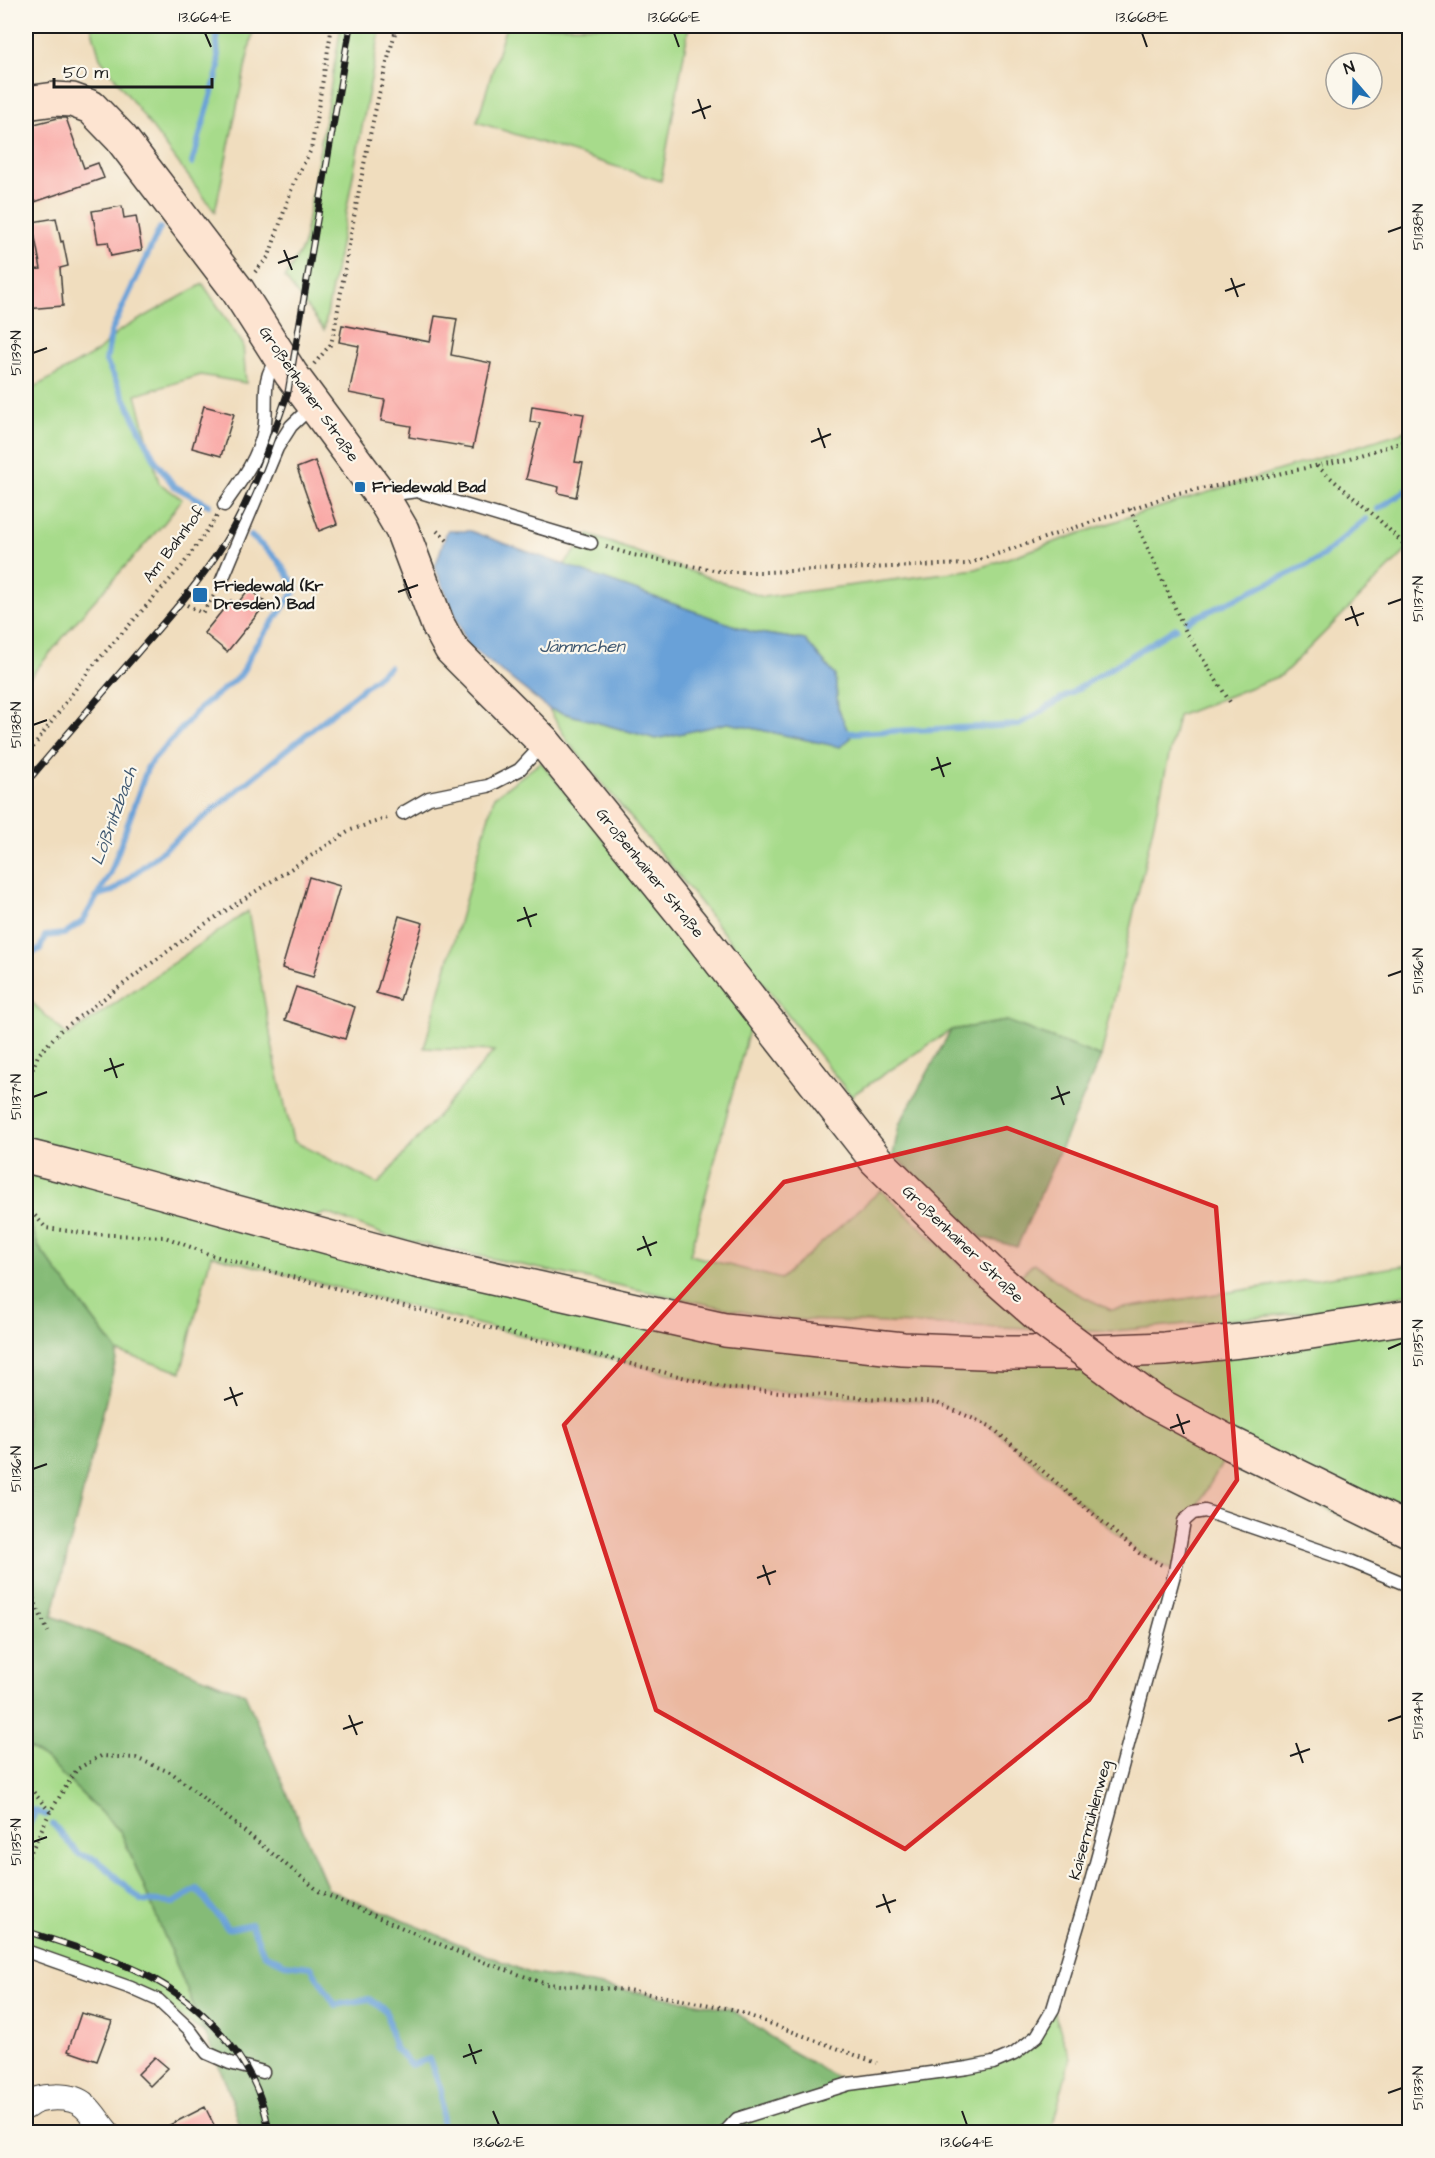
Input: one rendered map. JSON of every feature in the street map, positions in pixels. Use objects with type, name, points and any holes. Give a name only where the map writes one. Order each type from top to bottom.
[{"type":"street","name":"Großenhainer Straße","points":[[26,103],[72,100],[91,107],[120,138],[238,291],[297,381],[385,501],[402,530],[438,625],[451,649],[544,742],[703,939],[876,1160],[995,1277],[1046,1322],[1152,1401],[1232,1444],[1410,1531]]},
{"type":"street","points":[[27,1167],[74,1168],[416,1261],[725,1330],[903,1349],[1063,1353],[1165,1349],[1278,1337],[1410,1317]]},
{"type":"street","points":[[26,2106],[31,2102],[58,2096],[84,2104],[106,2133]]},
{"type":"lane","name":"Am Bahnhof","points":[[224,505],[251,467],[258,450],[264,429],[267,377],[271,367],[297,381]]},
{"type":"lane","points":[[222,580],[277,448],[291,426],[297,381]]},
{"type":"lane","points":[[385,501],[402,493],[417,491],[591,543]]},
{"type":"lane","points":[[403,813],[429,798],[488,786],[519,770],[544,742]]},
{"type":"lane","name":"Kaisermühlenweg","points":[[725,2133],[737,2119],[849,2084],[993,2063],[1014,2054],[1037,2036],[1053,2009],[1093,1874],[1175,1571],[1184,1521],[1193,1513],[1205,1511],[1348,1560],[1410,1586]]},
{"type":"lane","points":[[26,1951],[131,1988],[158,2000],[189,2029],[207,2052],[230,2063],[263,2072]]},
{"type":"path","points":[[238,291],[269,256],[294,182],[311,150],[332,26]]},
{"type":"path","points":[[297,381],[331,344],[368,142],[382,78],[397,26]]},
{"type":"path","points":[[591,543],[633,555],[724,572],[967,564],[1178,493],[1317,466],[1410,440]]},
{"type":"path","points":[[1317,466],[1410,550]]},
{"type":"path","name":"Am Bahnhof","points":[[26,757],[90,669],[182,566],[224,505]]},
{"type":"path","points":[[1130,509],[1186,632],[1230,702]]},
{"type":"path","points":[[437,531],[449,542]]},
{"type":"path","points":[[188,605],[202,613],[222,580]]},
{"type":"path","points":[[26,1086],[38,1055],[60,1031],[202,926],[351,830],[403,813]]},
{"type":"path","points":[[26,1113],[26,1134]]},
{"type":"path","points":[[26,1239],[29,1209],[27,1167]]},
{"type":"path","points":[[29,1209],[46,1228],[91,1234],[165,1237],[211,1255],[288,1276],[725,1388],[937,1403],[990,1426],[1139,1553],[1175,1571]]},
{"type":"path","points":[[26,1582],[48,1632]]},
{"type":"path","points":[[26,1862],[50,1812],[77,1769],[100,1756],[136,1758],[172,1773],[320,1892],[467,1956],[546,1984],[628,1990],[731,2009],[908,2075]]},
{"type":"path","points":[[26,1783],[50,1812]]},
{"type":"highlighted area","points":[[1007,1128],[1216,1207],[1237,1480],[1089,1700],[905,1849],[656,1710],[564,1425],[784,1182]]},
{"type":"green space","points":[[91,26],[254,26],[215,212],[100,58]]},
{"type":"green space","points":[[341,26],[381,26],[324,330],[285,278],[303,247]]},
{"type":"green space","points":[[506,26],[689,26],[661,181],[477,122]]},
{"type":"green space","points":[[203,284],[243,344],[246,383],[201,375],[136,395],[159,483],[182,499],[165,522],[85,611],[26,682],[26,392],[97,352],[119,331]]},
{"type":"green space","points":[[1409,430],[1409,548],[1282,675],[1178,716],[1101,1057],[1007,1021],[951,1030],[851,1096],[675,871],[568,742],[549,709],[656,739],[728,723],[840,747],[850,738],[838,708],[835,675],[805,640],[752,632],[564,565],[589,535],[763,597],[976,569],[1125,518]]},
{"type":"green space","points":[[541,762],[751,1022],[690,1255],[781,1279],[881,1190],[996,1298],[1034,1263],[1066,1288],[1111,1310],[1409,1265],[1409,1294],[1330,1310],[1114,1331],[777,1319],[390,1237],[327,1213],[272,1233],[893,1359],[1409,1328],[1409,1519],[1382,1535],[1224,1460],[1193,1513],[1175,1571],[1139,1553],[990,1426],[937,1403],[725,1388],[211,1255],[181,1372],[118,1352],[38,1246],[26,1209],[26,997],[68,1036],[248,911],[276,1066],[293,1141],[378,1184],[494,1051],[424,1048],[494,797]]},
{"type":"green space","points":[[1007,1021],[1101,1057],[1017,1247],[981,1237],[893,1155],[899,1125],[951,1030]]},
{"type":"green space","points":[[26,1209],[38,1246],[118,1352],[52,1616],[245,1694],[328,1889],[529,1973],[731,2009],[789,2050],[849,2084],[737,2119],[725,2132],[242,2132],[226,2083],[121,1832],[46,1759],[26,1746]]},
{"type":"green space","points":[[26,1746],[46,1759],[121,1832],[205,2033],[145,1994],[26,1952]]},
{"type":"green space","points":[[1053,2009],[1070,2058],[1051,2132],[725,2132],[737,2119],[849,2084],[1014,2054]]},
{"type":"water","name":"Jämmchen","points":[[447,531],[470,531],[752,632],[805,640],[835,675],[838,708],[851,738],[840,747],[728,723],[656,739],[549,709],[467,644],[435,567]]},
{"type":"building","points":[[66,118],[84,168],[98,163],[104,178],[29,204],[26,183],[26,126]]},
{"type":"building","points":[[122,206],[124,218],[136,216],[142,250],[111,256],[108,242],[98,243],[92,211]]},
{"type":"building","points":[[56,218],[68,266],[60,268],[63,306],[26,309],[26,270],[41,269],[32,222]]},
{"type":"building","points":[[435,316],[457,319],[451,355],[491,363],[473,448],[409,437],[411,426],[381,421],[385,400],[349,393],[359,346],[339,342],[342,325],[430,342]]},
{"type":"building","points":[[204,406],[234,414],[221,456],[192,448]]},
{"type":"building","points":[[532,406],[584,414],[575,462],[583,463],[576,497],[558,493],[559,487],[526,479],[540,423],[530,422]]},
{"type":"building","points":[[315,461],[337,524],[319,531],[297,468]]},
{"type":"building","points":[[249,589],[264,600],[262,602],[265,605],[227,652],[204,633],[231,600],[237,604]]},
{"type":"building","points":[[309,877],[340,886],[313,977],[282,968]]},
{"type":"building","points":[[399,916],[423,923],[400,1000],[376,993]]},
{"type":"building","points":[[296,987],[355,1007],[345,1039],[285,1020]]},
{"type":"building","points":[[81,2013],[112,2021],[97,2061],[68,2051]]},
{"type":"building","points":[[155,2057],[168,2068],[150,2086],[138,2074]]},
{"type":"building","points":[[205,2107],[218,2133],[154,2133]]},
{"type":"waterway","name":"Lößnitzbach","points":[[192,163],[219,68],[216,32],[213,26]]},
{"type":"waterway","name":"Lößnitzbach","points":[[160,228],[111,332],[106,361],[155,460],[174,486],[209,505]]},
{"type":"waterway","points":[[1378,509],[1410,488]]},
{"type":"waterway","points":[[1188,621],[1316,561],[1366,519]]},
{"type":"waterway","name":"Lößnitzbach","points":[[26,957],[40,949],[45,936],[64,934],[83,921],[111,872],[148,766],[200,708],[241,675],[254,648],[297,588],[277,559],[251,536]]},
{"type":"waterway","points":[[842,731],[849,733],[1019,725],[1176,628]]},
{"type":"waterway","points":[[98,895],[113,891],[389,667]]},
{"type":"waterway","name":"Lößnitzbach","points":[[26,1808],[46,1815]]},
{"type":"waterway","points":[[26,1831],[36,1811]]},
{"type":"waterway","name":"Lößnitzbach","points":[[53,1824],[78,1854],[97,1860],[142,1901],[174,1903],[197,1889],[228,1929],[251,1924],[264,1954],[285,1964],[311,1967],[335,2005],[369,1999],[386,2011],[394,2047],[411,2065],[429,2059],[441,2089],[442,2132]]},
{"type":"railway","points":[[26,783],[189,592],[223,545],[257,478],[288,392],[350,26]]},
{"type":"railway","points":[[26,1931],[99,1955],[142,1973],[187,2001],[207,2018],[241,2059],[254,2082],[269,2132]]},
{"type":"place","name":"Friedewald Bad","points":[[360,487]]},
{"type":"place","name":"Friedewald (Kr Dresden) Bad","points":[[200,595]]}]
